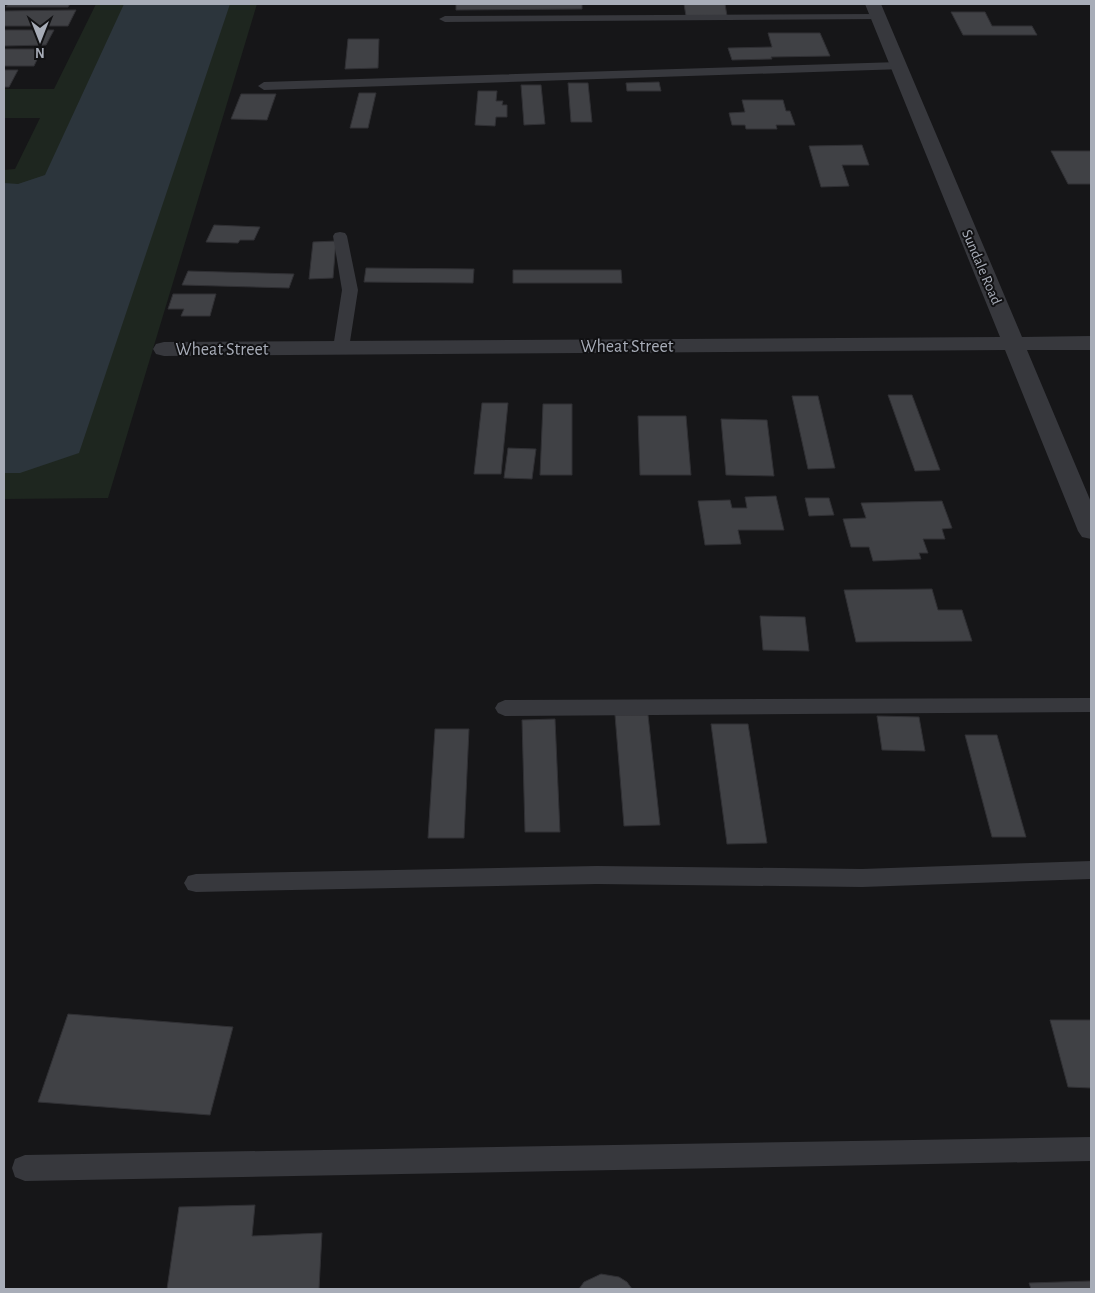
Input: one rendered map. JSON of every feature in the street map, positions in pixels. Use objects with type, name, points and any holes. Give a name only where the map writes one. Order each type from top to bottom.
[{"type":"street","name":"Sundale Road","points":[[875,10],[1091,531]]},
{"type":"street","name":"Wheat Street","points":[[164,349],[1091,343]]},
{"type":"lane","points":[[445,19],[875,10]]},
{"type":"lane","points":[[264,86],[898,66]]},
{"type":"lane","points":[[340,236],[350,290],[341,348]]},
{"type":"lane","points":[[504,708],[1091,705]]},
{"type":"lane","points":[[196,883],[597,875],[862,878],[1091,870]]},
{"type":"lane","points":[[25,1168],[1091,1149]]},
{"type":"shaded area","points":[[96,4],[257,4],[108,498],[4,499],[4,170],[15,169],[40,118],[4,118],[4,89],[54,89]]},
{"type":"shaded area","points":[[124,4],[230,4],[79,453],[20,473],[4,473],[4,183],[18,184],[45,175]]},
{"type":"building","points":[[8,4],[70,4],[68,7],[6,7]]},
{"type":"building","points":[[456,4],[582,4],[582,9],[456,10]]},
{"type":"building","points":[[684,4],[725,4],[727,16],[686,16]]},
{"type":"building","points":[[76,10],[68,26],[4,26],[4,11]]},
{"type":"building","points":[[951,12],[985,12],[992,26],[1032,26],[1037,35],[963,35]]},
{"type":"building","points":[[4,30],[54,30],[46,45],[4,46]]},
{"type":"building","points":[[768,33],[820,33],[830,56],[732,60],[728,48],[772,47]]},
{"type":"building","points":[[348,39],[379,39],[378,68],[345,69]]},
{"type":"building","points":[[4,49],[42,49],[34,66],[4,66]]},
{"type":"building","points":[[4,70],[18,70],[9,87],[4,87]]},
{"type":"building","points":[[659,82],[661,91],[627,91],[626,83]]},
{"type":"building","points":[[568,83],[588,83],[592,122],[571,122]]},
{"type":"building","points":[[521,85],[541,85],[545,124],[524,125]]},
{"type":"building","points":[[478,91],[497,91],[496,101],[503,101],[502,105],[507,105],[507,117],[496,117],[495,126],[475,125]]},
{"type":"building","points":[[359,93],[376,93],[368,128],[350,128]]},
{"type":"building","points":[[241,94],[276,94],[267,120],[231,119]]},
{"type":"building","points":[[742,100],[783,100],[786,111],[790,111],[795,125],[776,125],[777,129],[746,129],[745,125],[732,125],[729,113],[745,112]]},
{"type":"building","points":[[862,145],[869,165],[842,165],[849,186],[821,187],[809,146]]},
{"type":"building","points":[[1051,151],[1091,151],[1091,184],[1068,184]]},
{"type":"building","points":[[214,225],[260,227],[254,240],[240,240],[238,243],[206,242]]},
{"type":"building","points":[[336,241],[333,278],[309,279],[313,242]]},
{"type":"building","points":[[366,268],[474,269],[473,283],[364,282]]},
{"type":"building","points":[[513,270],[621,270],[622,283],[513,283]]},
{"type":"building","points":[[188,271],[294,274],[289,288],[182,285]]},
{"type":"building","points":[[173,294],[216,294],[210,316],[181,316],[184,309],[168,309]]},
{"type":"building","points":[[888,395],[912,395],[940,470],[915,471]]},
{"type":"building","points":[[792,396],[818,396],[835,468],[808,469]]},
{"type":"building","points":[[482,403],[508,403],[501,474],[474,474]]},
{"type":"building","points":[[543,404],[572,404],[572,475],[540,475]]},
{"type":"building","points":[[638,416],[686,416],[691,475],[640,475]]},
{"type":"building","points":[[721,419],[767,420],[774,476],[726,475]]},
{"type":"building","points":[[508,448],[536,449],[532,479],[504,478]]},
{"type":"building","points":[[776,496],[784,530],[738,530],[741,544],[705,545],[698,501],[730,500],[732,508],[747,508],[745,497]]},
{"type":"building","points":[[805,498],[829,498],[834,515],[809,516]]},
{"type":"building","points":[[942,501],[952,528],[942,529],[945,539],[923,539],[928,553],[919,553],[921,559],[873,561],[869,547],[851,547],[843,519],[866,518],[861,503]]},
{"type":"building","points":[[932,589],[938,610],[962,610],[972,641],[856,642],[844,590]]},
{"type":"building","points":[[760,616],[805,617],[809,651],[763,650]]},
{"type":"building","points":[[615,715],[648,715],[660,825],[624,826]]},
{"type":"building","points":[[877,716],[919,717],[925,751],[882,750]]},
{"type":"building","points":[[555,719],[560,832],[525,832],[522,720]]},
{"type":"building","points":[[711,724],[748,724],[767,843],[727,844]]},
{"type":"building","points":[[435,729],[469,729],[464,838],[428,838]]},
{"type":"building","points":[[965,735],[997,735],[1026,837],[992,837]]},
{"type":"building","points":[[68,1014],[233,1027],[210,1115],[38,1102]]},
{"type":"building","points":[[1050,1020],[1091,1020],[1091,1088],[1068,1087]]},
{"type":"building","points":[[255,1205],[252,1236],[322,1233],[319,1289],[167,1289],[179,1207]]},
{"type":"building","points":[[601,1274],[619,1277],[627,1282],[632,1289],[579,1289],[584,1282]]},
{"type":"building","points":[[1091,1281],[1091,1289],[1031,1289],[1029,1283]]}]
